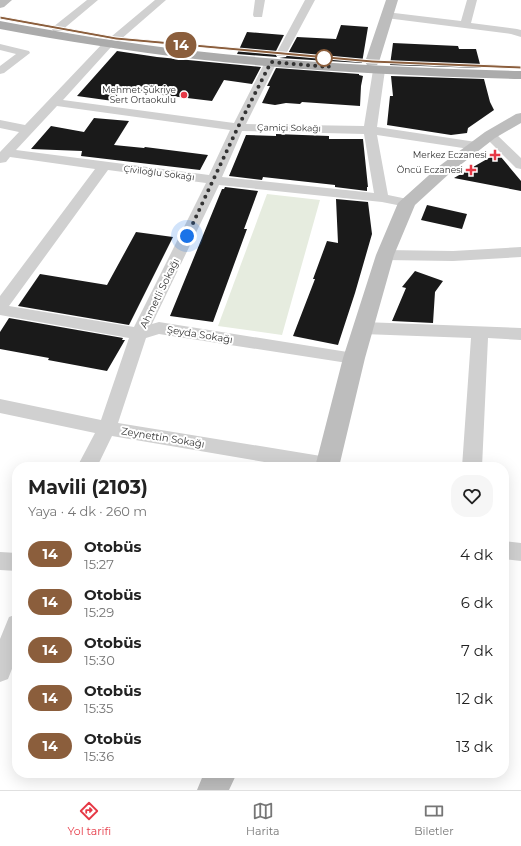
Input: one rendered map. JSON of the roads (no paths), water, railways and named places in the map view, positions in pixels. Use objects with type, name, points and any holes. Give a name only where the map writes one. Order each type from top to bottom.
[{"type":"main road","points":[[0,18],[112,41]]},
{"type":"main road","points":[[0,25],[53,36],[276,58],[521,75]]},
{"type":"main road","points":[[375,66],[521,67]]},
{"type":"street","points":[[0,4],[6,0]]},
{"type":"street","points":[[56,29],[94,0]]},
{"type":"street","points":[[3,156],[112,41],[161,0]]},
{"type":"street","points":[[258,15],[260,0]]},
{"type":"street","name":"Ahmetli Sokağı","points":[[90,462],[103,435],[139,334],[214,180],[238,127],[310,0]]},
{"type":"street","points":[[382,198],[370,130],[375,66],[386,15],[392,0]]},
{"type":"street","points":[[465,24],[472,0]]},
{"type":"street","points":[[386,15],[465,24],[517,33],[521,23]]},
{"type":"street","points":[[0,47],[25,53],[0,71]]},
{"type":"street","name":"Çamiçi Sokağı","points":[[55,102],[238,127],[370,130],[483,140]]},
{"type":"street","points":[[328,462],[354,358],[385,255],[407,203],[444,170],[483,140],[521,117]]},
{"type":"street","points":[[0,124],[29,130]]},
{"type":"street","points":[[483,140],[521,165]]},
{"type":"street","name":"Çiviloğlu Sokağı","points":[[3,156],[382,198],[407,203]]},
{"type":"street","points":[[0,309],[104,166]]},
{"type":"street","points":[[385,255],[422,258],[466,257],[521,252]]},
{"type":"street","name":"Şeyda Sokağı","points":[[0,309],[139,334],[159,328],[354,358]]},
{"type":"street","points":[[363,328],[521,334]]},
{"type":"street","points":[[472,462],[480,333]]},
{"type":"street","name":"Zeynettin Sokağı","points":[[0,406],[103,435],[298,462]]},
{"type":"street","points":[[509,551],[521,552]]},
{"type":"street","points":[[0,561],[12,562]]},
{"type":"street","points":[[0,671],[12,638]]},
{"type":"street","points":[[213,790],[219,778]]},
{"type":"place","name":"Mehmet Şükriye Sert Ortaokulu","points":[[184,95]]},
{"type":"place","name":"Merkez Eczanesi","points":[[495,155]]},
{"type":"place","name":"Öncü Eczanesi","points":[[471,170]]}]
